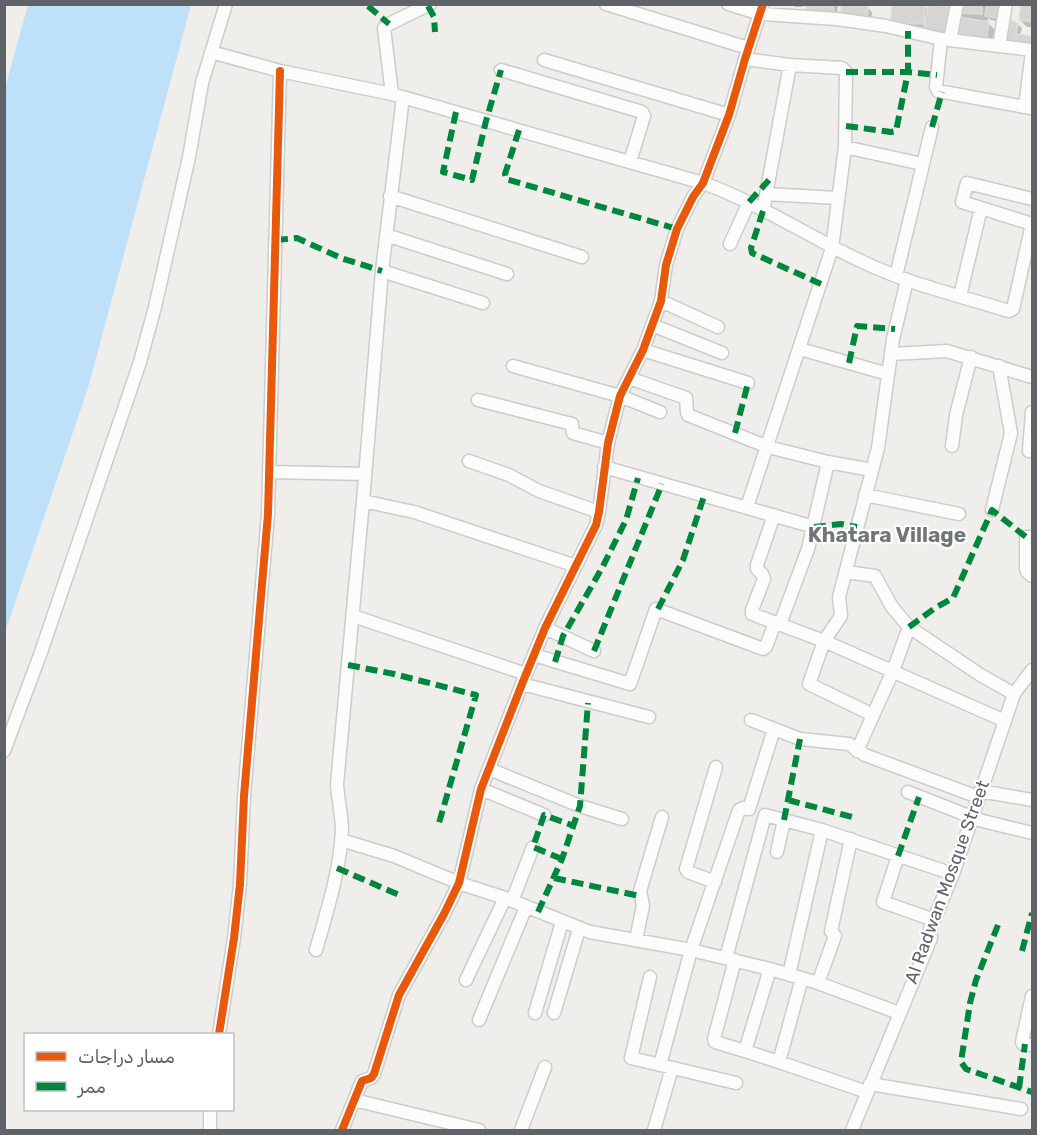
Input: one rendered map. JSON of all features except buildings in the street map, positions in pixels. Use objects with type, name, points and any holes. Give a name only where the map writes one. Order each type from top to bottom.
[{"type":"street","points":[[4,751],[40,655],[140,362],[155,307],[189,157],[202,83],[226,4]]},
{"type":"street","points":[[316,950],[337,868],[341,840],[337,784],[398,95],[384,28],[430,4]]},
{"type":"street","points":[[606,4],[746,53],[790,65],[845,69],[845,147],[832,248],[747,507]]},
{"type":"street","points":[[728,4],[886,26],[946,39],[1032,51],[1029,108],[938,91],[936,87],[946,39],[957,4]]},
{"type":"street","points":[[999,46],[1006,4]]},
{"type":"street","points":[[342,1131],[362,1081],[373,1076],[399,995],[459,883],[481,789],[545,628],[591,538],[599,512],[608,443],[620,396],[643,350],[661,301],[666,265],[676,229],[703,183],[729,115],[746,53],[762,9]]},
{"type":"street","points":[[211,52],[279,71],[398,95],[703,183],[749,202],[832,248],[901,278],[1010,311],[1032,224],[962,202],[967,183],[1032,199]]},
{"type":"street","points":[[544,60],[729,115]]},
{"type":"street","points":[[763,211],[790,65]]},
{"type":"street","points":[[501,70],[642,112],[644,116],[630,162]]},
{"type":"street","points":[[219,1033],[240,884],[244,796],[266,537],[270,472],[279,71]]},
{"type":"street","points":[[873,715],[809,685],[824,640],[842,616],[839,597],[881,430],[901,278],[922,164],[932,127]]},
{"type":"street","points":[[845,147],[922,164]]},
{"type":"street","points":[[766,194],[838,198]]},
{"type":"street","points":[[390,196],[582,257]]},
{"type":"street","points":[[730,244],[749,202]]},
{"type":"street","points":[[960,296],[981,208]]},
{"type":"street","points":[[386,235],[507,274]]},
{"type":"street","points":[[382,271],[483,303]]},
{"type":"street","points":[[661,301],[718,327]]},
{"type":"street","points":[[652,325],[722,353]]},
{"type":"street","points":[[800,349],[888,374]]},
{"type":"street","points":[[643,350],[748,384]]},
{"type":"street","points":[[892,354],[937,350],[971,357],[1032,377]]},
{"type":"street","points":[[952,446],[956,415],[971,357]]},
{"type":"street","points":[[513,366],[620,396],[660,412]]},
{"type":"street","points":[[992,510],[1011,433],[999,366]]},
{"type":"street","points":[[629,378],[686,398],[688,415],[768,447],[872,470]]},
{"type":"street","points":[[478,400],[573,424],[573,433],[608,443]]},
{"type":"street","points":[[1029,451],[1032,412]]},
{"type":"street","points":[[469,462],[509,475],[539,491],[599,512]]},
{"type":"street","points":[[534,655],[630,684],[656,609],[763,649],[797,582],[814,527],[828,462]]},
{"type":"street","points":[[604,467],[814,527]]},
{"type":"street","points":[[270,472],[365,474]]},
{"type":"street","points":[[865,495],[959,513]]},
{"type":"street","points":[[363,501],[414,512],[576,566]]},
{"type":"street","points":[[774,514],[757,566],[764,579],[752,613],[824,640],[1005,721]]},
{"type":"street","points":[[1032,537],[1027,537],[1026,568],[1032,576]]},
{"type":"street","points":[[846,572],[872,575],[877,578],[892,606],[909,627],[979,674],[1014,694]]},
{"type":"street","points":[[353,616],[524,679],[649,717]]},
{"type":"street","points":[[857,751],[893,671],[909,627]]},
{"type":"street","points":[[545,628],[594,651]]},
{"type":"street","name":"Al Radwan Mosque Street","points":[[852,1131],[931,938],[930,930],[953,874],[1014,694],[1032,670]]},
{"type":"street","points":[[751,720],[800,739],[849,744],[857,751],[979,794],[1032,800]]},
{"type":"street","points":[[749,809],[774,729]]},
{"type":"street","points":[[716,767],[686,868],[688,872],[716,882]]},
{"type":"street","points":[[489,769],[580,806],[622,819]]},
{"type":"street","points":[[481,789],[544,815]]},
{"type":"street","points":[[908,792],[971,818],[1032,833]]},
{"type":"street","points":[[654,1131],[691,950],[741,808],[851,839],[953,874]]},
{"type":"street","points":[[765,814],[731,959],[715,1042],[868,1088],[1021,1109]]},
{"type":"street","points":[[636,939],[643,906],[640,891],[662,817]]},
{"type":"street","points":[[777,852],[784,820]]},
{"type":"street","points":[[789,975],[822,830]]},
{"type":"street","points":[[818,983],[835,936],[831,931],[851,839]]},
{"type":"street","points":[[341,840],[394,856],[579,929],[691,950],[770,969],[818,983],[899,1013]]},
{"type":"street","points":[[466,980],[533,847]]},
{"type":"street","points":[[898,856],[883,902],[934,920]]},
{"type":"street","points":[[479,1020],[526,907]]},
{"type":"street","points":[[536,1013],[562,922]]},
{"type":"street","points":[[554,1013],[579,929]]},
{"type":"street","points":[[745,1052],[770,969]]},
{"type":"street","points":[[650,977],[632,1059],[736,1083]]},
{"type":"street","points":[[779,1062],[802,978]]},
{"type":"street","points":[[1032,996],[1022,1042],[1032,1045]]},
{"type":"street","points":[[521,1131],[544,1067]]},
{"type":"street","points":[[354,1101],[479,1131]]},
{"type":"street","points":[[210,1111],[210,1131]]},
{"type":"water","points":[[28,5],[191,5],[88,388],[5,632],[4,92]]},
{"type":"marked path","points":[[368,6],[389,24]]},
{"type":"marked path","points":[[428,6],[434,17],[435,32]]},
{"type":"marked path","points":[[846,126],[896,131],[908,72],[908,31]]},
{"type":"marked path","points":[[456,112],[443,172],[472,180],[501,70]]},
{"type":"marked path","points":[[846,72],[908,72],[937,75]]},
{"type":"marked path","points":[[932,127],[942,92]]},
{"type":"marked path","points":[[519,130],[505,174],[506,179],[677,229]]},
{"type":"marked path","points":[[749,202],[769,180]]},
{"type":"marked path","points":[[763,211],[751,248],[752,253],[821,284]]},
{"type":"marked path","points":[[276,240],[297,238],[341,258],[382,271]]},
{"type":"marked path","points":[[849,363],[857,326],[895,329]]},
{"type":"marked path","points":[[735,433],[748,383]]},
{"type":"marked path","points":[[555,662],[563,636],[602,568],[626,520],[638,478]]},
{"type":"marked path","points":[[594,651],[662,484]]},
{"type":"marked path","points":[[658,609],[683,560],[704,496]]},
{"type":"marked path","points":[[909,627],[953,598],[992,510],[1026,537]]},
{"type":"marked path","points":[[814,527],[841,524],[857,527]]},
{"type":"marked path","points":[[348,665],[476,695],[439,823]]},
{"type":"marked path","points":[[538,912],[562,859],[580,806],[588,703]]},
{"type":"marked path","points":[[784,820],[800,739]]},
{"type":"marked path","points":[[898,856],[919,797]]},
{"type":"marked path","points":[[788,800],[856,818]]},
{"type":"marked path","points":[[562,859],[533,847],[544,815],[574,826]]},
{"type":"marked path","points":[[337,868],[399,895]]},
{"type":"marked path","points":[[554,878],[640,896]]},
{"type":"marked path","points":[[1022,951],[1032,913]]},
{"type":"marked path","points":[[998,925],[976,980],[961,1062],[966,1069],[1032,1092]]},
{"type":"marked path","points":[[1019,1088],[1025,1044]]},
{"type":"cycle path","points":[[342,1130],[362,1081],[371,1078],[374,1074],[399,995],[459,883],[481,789],[545,628],[596,525],[608,443],[620,396],[643,350],[661,301],[666,265],[677,229],[693,197],[703,183],[729,115],[763,4]]},
{"type":"cycle path","points":[[219,1033],[240,884],[244,796],[268,514],[280,71]]},
{"type":"district","name":"Khatara Village","points":[[887,535]]}]
